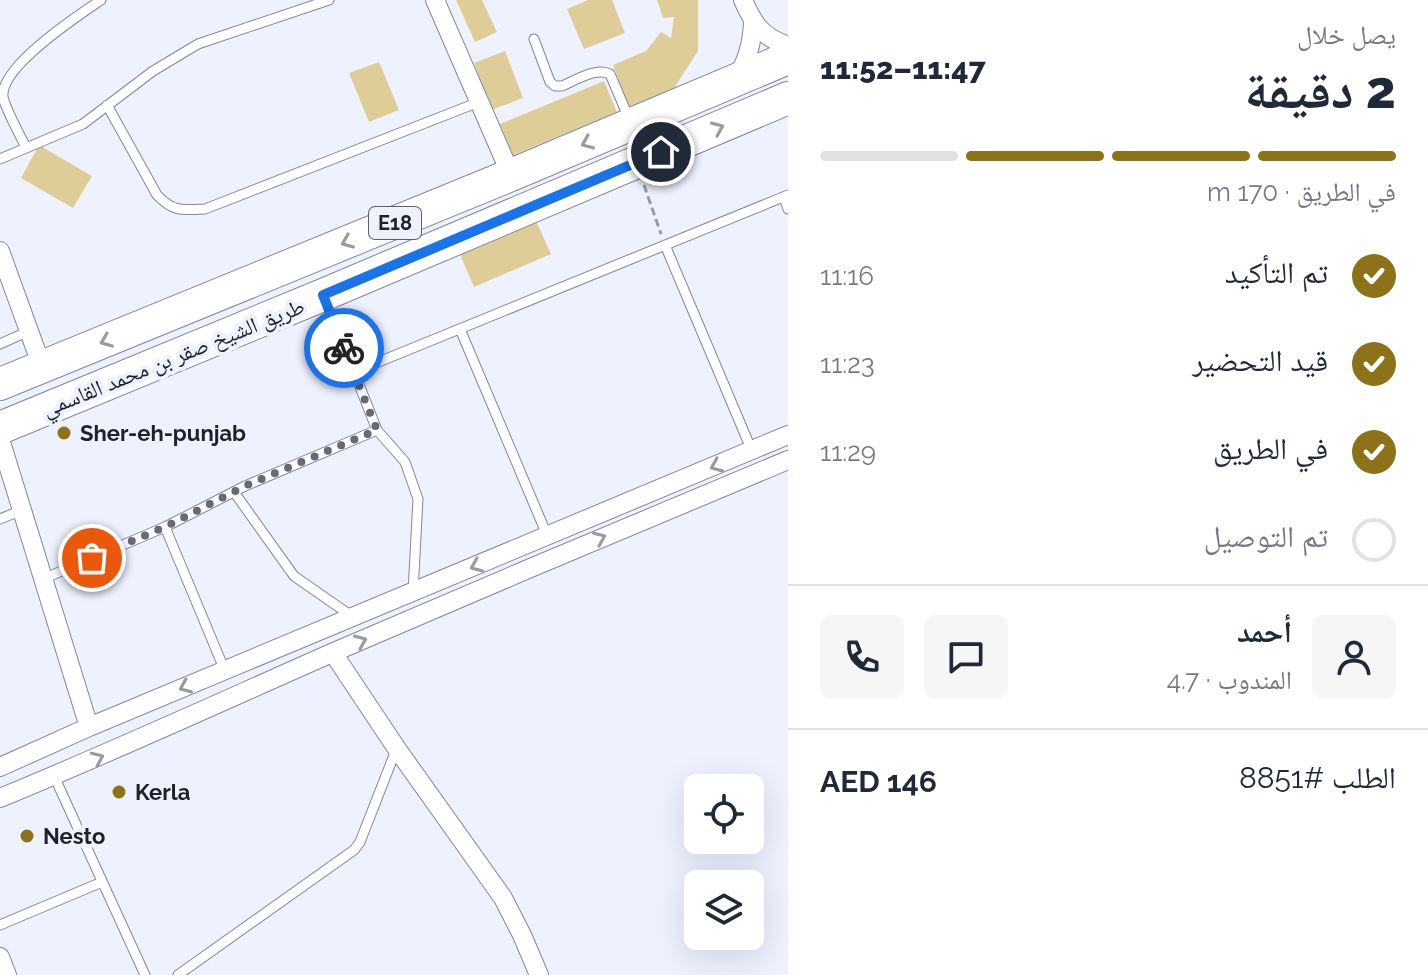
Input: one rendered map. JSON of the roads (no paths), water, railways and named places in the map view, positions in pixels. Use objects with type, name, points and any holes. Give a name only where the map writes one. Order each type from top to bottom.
[{"type":"highway","name":"طريق الشيخ صقر بن محمد القاسمي","points":[[0,384],[788,58]]},
{"type":"highway","name":"طريق الشيخ صقر بن محمد القاسمي","points":[[0,428],[788,98]]},
{"type":"street","points":[[435,0],[511,175]]},
{"type":"street","points":[[743,0],[753,23],[764,34],[788,46]]},
{"type":"street","points":[[735,80],[749,53],[753,23]]},
{"type":"street","points":[[0,251],[42,367]]},
{"type":"street","points":[[0,767],[788,435]]},
{"type":"street","points":[[0,439],[89,727]]},
{"type":"street","points":[[0,798],[788,460]]},
{"type":"street","points":[[333,653],[503,898],[539,975]]},
{"type":"street","points":[[0,957],[7,975]]},
{"type":"lane","points":[[26,148],[3,97],[3,86],[53,32],[101,0]]},
{"type":"lane","points":[[0,159],[83,124],[153,71],[198,44],[329,0]]},
{"type":"lane","points":[[534,39],[550,82],[555,86],[599,71],[610,74],[631,124]]},
{"type":"lane","points":[[107,105],[157,195],[167,206],[182,210],[205,209],[479,102]]},
{"type":"lane","points":[[354,372],[786,196],[788,209]]},
{"type":"lane","points":[[665,245],[752,451]]},
{"type":"lane","points":[[323,295],[377,430],[405,462],[418,499],[413,592]]},
{"type":"lane","points":[[460,329],[548,537]]},
{"type":"lane","points":[[0,344],[29,331]]},
{"type":"lane","points":[[43,579],[377,430]]},
{"type":"lane","points":[[234,492],[294,576],[353,617]]},
{"type":"lane","points":[[0,519],[22,510]]},
{"type":"lane","points":[[165,527],[225,671]]},
{"type":"lane","points":[[178,975],[354,850],[397,749]]},
{"type":"lane","points":[[54,776],[145,975]]},
{"type":"lane","points":[[0,925],[102,882]]},
{"type":"place","name":"Sher-eh-punjab","points":[[64,433]]},
{"type":"place","name":"Kerla","points":[[119,792]]},
{"type":"place","name":"Nesto","points":[[27,836]]}]
